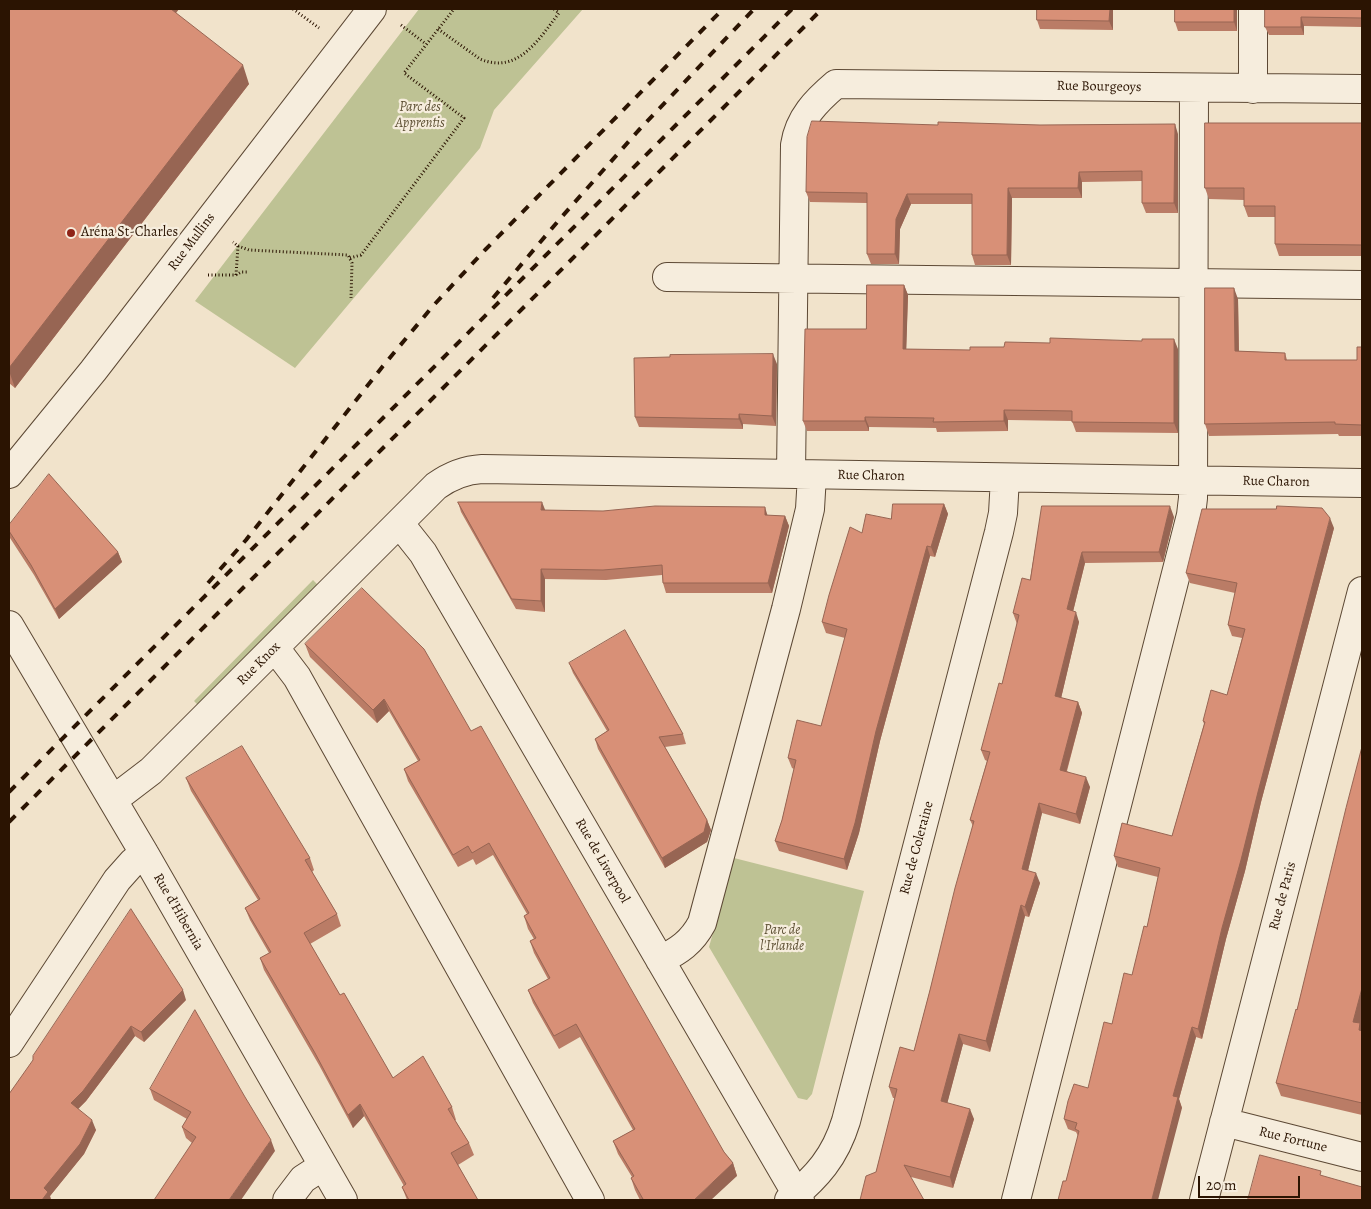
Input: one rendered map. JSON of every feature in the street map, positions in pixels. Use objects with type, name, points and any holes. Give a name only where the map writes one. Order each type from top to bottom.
[{"type":"street","name":"Rue Mullins","points":[[9,474],[93,371],[372,9]]},
{"type":"street","points":[[1253,9],[1253,89]]},
{"type":"street","name":"Rue Bourgeoys","points":[[792,278],[796,136],[799,126],[809,110],[836,84],[1362,89]]},
{"type":"street","points":[[1016,1200],[1191,515],[1193,480],[1194,88]]},
{"type":"street","points":[[668,277],[1362,285]]},
{"type":"street","points":[[660,960],[684,947],[697,934],[702,923],[786,609],[810,509],[801,475],[792,278]]},
{"type":"street","name":"Rue Charon","points":[[400,524],[436,486],[449,477],[473,470],[1362,483]]},
{"type":"street","name":"Rue de Coleraine","points":[[795,1198],[836,1149],[846,1121],[999,532],[1005,478]]},
{"type":"street","name":"Rue Knox","points":[[113,800],[151,771],[400,524]]},
{"type":"street","name":"Rue de Liverpool","points":[[400,524],[422,553],[660,960],[795,1198]]},
{"type":"street","name":"Rue de Paris","points":[[1204,1200],[1362,592]]},
{"type":"street","name":"Rue d'Hibernia","points":[[9,625],[144,853],[343,1200]]},
{"type":"street","points":[[275,648],[297,677],[590,1200]]},
{"type":"street","points":[[9,1043],[116,880],[132,862],[144,853]]},
{"type":"street","name":"Rue Fortune","points":[[1224,1122],[1362,1157]]},
{"type":"street","points":[[287,1200],[303,1179],[323,1166]]},
{"type":"path","points":[[293,9],[316,26]]},
{"type":"path","points":[[234,242],[238,246],[249,250],[361,255],[412,191],[464,118],[404,73],[454,9]]},
{"type":"path","points":[[438,29],[480,59],[494,63],[503,63],[513,60],[531,48],[559,13],[554,9]]},
{"type":"path","points":[[401,25],[426,44]]},
{"type":"path","points":[[236,275],[238,246]]},
{"type":"path","points":[[349,255],[351,298]]},
{"type":"path","points":[[208,275],[236,275],[241,272],[249,272]]},
{"type":"green space","name":"Parc des Apprentis","points":[[419,9],[583,9],[494,110],[480,148],[295,368],[195,301]]},
{"type":"green space","points":[[313,580],[319,586],[199,706],[194,701]]},
{"type":"green space","name":"Parc de l'Irlande","points":[[734,858],[864,891],[812,1094],[807,1100],[798,1098],[709,947]]},
{"type":"building","name":"Aréna St-Charles","points":[[9,9],[171,9],[243,65],[9,368]]},
{"type":"building","points":[[1037,9],[1110,9],[1109,21],[1037,20]]},
{"type":"building","points":[[1175,9],[1234,9],[1234,22],[1175,22]]},
{"type":"building","points":[[1265,9],[1362,9],[1362,18],[1301,17],[1301,27],[1265,27]]},
{"type":"building","points":[[812,121],[938,125],[938,122],[1040,125],[1175,124],[1174,203],[1142,203],[1142,171],[1079,172],[1078,188],[1008,188],[1007,255],[972,255],[972,194],[907,194],[896,219],[895,254],[867,254],[867,193],[806,192],[807,137]]},
{"type":"building","points":[[1205,123],[1362,123],[1362,245],[1275,244],[1275,206],[1244,206],[1244,188],[1205,188]]},
{"type":"building","points":[[867,285],[904,285],[903,349],[970,350],[970,347],[1004,347],[1005,342],[1050,343],[1050,338],[1142,341],[1142,339],[1174,339],[1174,423],[1072,422],[1072,411],[1004,410],[1004,421],[933,422],[934,418],[865,417],[865,421],[803,421],[805,329],[866,329]]},
{"type":"building","points":[[1205,288],[1234,288],[1235,351],[1285,353],[1285,360],[1357,360],[1357,347],[1362,347],[1362,425],[1335,424],[1335,422],[1205,424]]},
{"type":"building","points":[[773,354],[772,416],[739,414],[739,419],[635,417],[634,358],[670,357],[670,355]]},
{"type":"building","points":[[49,474],[118,552],[55,609],[31,565],[9,531],[9,525]]},
{"type":"building","points":[[458,502],[542,502],[541,510],[603,511],[655,506],[765,507],[765,515],[785,516],[768,583],[663,583],[662,565],[603,570],[541,569],[541,601],[512,599]]},
{"type":"building","points":[[893,504],[944,504],[931,547],[927,546],[876,731],[855,823],[844,859],[775,841],[782,820],[796,760],[788,758],[797,720],[821,726],[847,629],[822,622],[850,527],[862,533],[866,514],[891,519]]},
{"type":"building","points":[[1042,506],[1170,506],[1159,552],[1082,552],[1067,609],[1076,612],[1055,696],[1078,702],[1060,770],[1086,777],[1076,814],[1039,803],[1022,869],[1036,873],[1025,907],[1021,905],[986,1041],[959,1034],[941,1101],[970,1109],[950,1177],[904,1165],[924,1200],[860,1200],[866,1176],[876,1172],[897,1089],[889,1087],[900,1047],[914,1051],[930,990],[955,888],[974,821],[970,820],[990,752],[981,750],[999,683],[1002,684],[1019,615],[1013,613],[1022,578],[1030,580]]},
{"type":"building","points":[[1277,506],[1322,508],[1330,518],[1222,928],[1198,1029],[1192,1027],[1173,1096],[1178,1097],[1152,1199],[1154,1200],[1058,1200],[1063,1181],[1066,1181],[1079,1131],[1075,1129],[1077,1123],[1064,1119],[1068,1101],[1074,1084],[1088,1088],[1104,1022],[1112,1024],[1124,973],[1132,975],[1144,926],[1147,927],[1160,868],[1114,856],[1122,823],[1172,836],[1205,722],[1203,721],[1211,690],[1227,695],[1245,629],[1228,625],[1237,583],[1186,573],[1202,509],[1276,509]]},
{"type":"building","points":[[362,588],[424,649],[471,731],[481,726],[724,1152],[733,1163],[694,1200],[640,1200],[643,1199],[631,1178],[634,1176],[613,1141],[635,1129],[576,1024],[554,1036],[528,990],[550,978],[530,941],[536,938],[524,916],[529,913],[489,843],[472,853],[468,846],[453,855],[404,769],[420,760],[384,699],[373,710],[305,644]]},
{"type":"building","points":[[625,630],[683,734],[659,737],[707,820],[704,832],[662,858],[595,739],[609,730],[569,663]]},
{"type":"building","points":[[242,746],[310,858],[305,860],[337,914],[304,933],[340,995],[344,993],[393,1078],[423,1056],[452,1107],[448,1109],[469,1143],[451,1153],[478,1200],[409,1200],[402,1187],[406,1184],[360,1104],[348,1115],[315,1053],[260,958],[271,952],[245,908],[260,899],[186,778]]},
{"type":"building","points":[[1362,747],[1362,988],[1353,1022],[1360,1023],[1359,1030],[1362,1031],[1362,1103],[1276,1083],[1297,1010]]},
{"type":"building","points":[[131,909],[183,990],[141,1032],[131,1026],[83,1091],[71,1103],[92,1120],[80,1144],[44,1188],[48,1192],[42,1200],[9,1200],[9,1094]]},
{"type":"building","points":[[195,1010],[271,1140],[229,1200],[154,1200],[196,1137],[182,1127],[191,1112],[150,1089]]},
{"type":"building","points":[[1260,1155],[1321,1171],[1320,1175],[1362,1187],[1362,1200],[1248,1200]]},
{"type":"railway","points":[[208,583],[246,540],[383,366],[433,306],[485,250],[723,9]]},
{"type":"railway","points":[[493,298],[638,131],[754,9]]},
{"type":"railway","points":[[9,792],[792,9]]},
{"type":"railway","points":[[9,822],[822,9]]},
{"type":"place","name":"Aréna St-Charles","points":[[71,233]]}]
